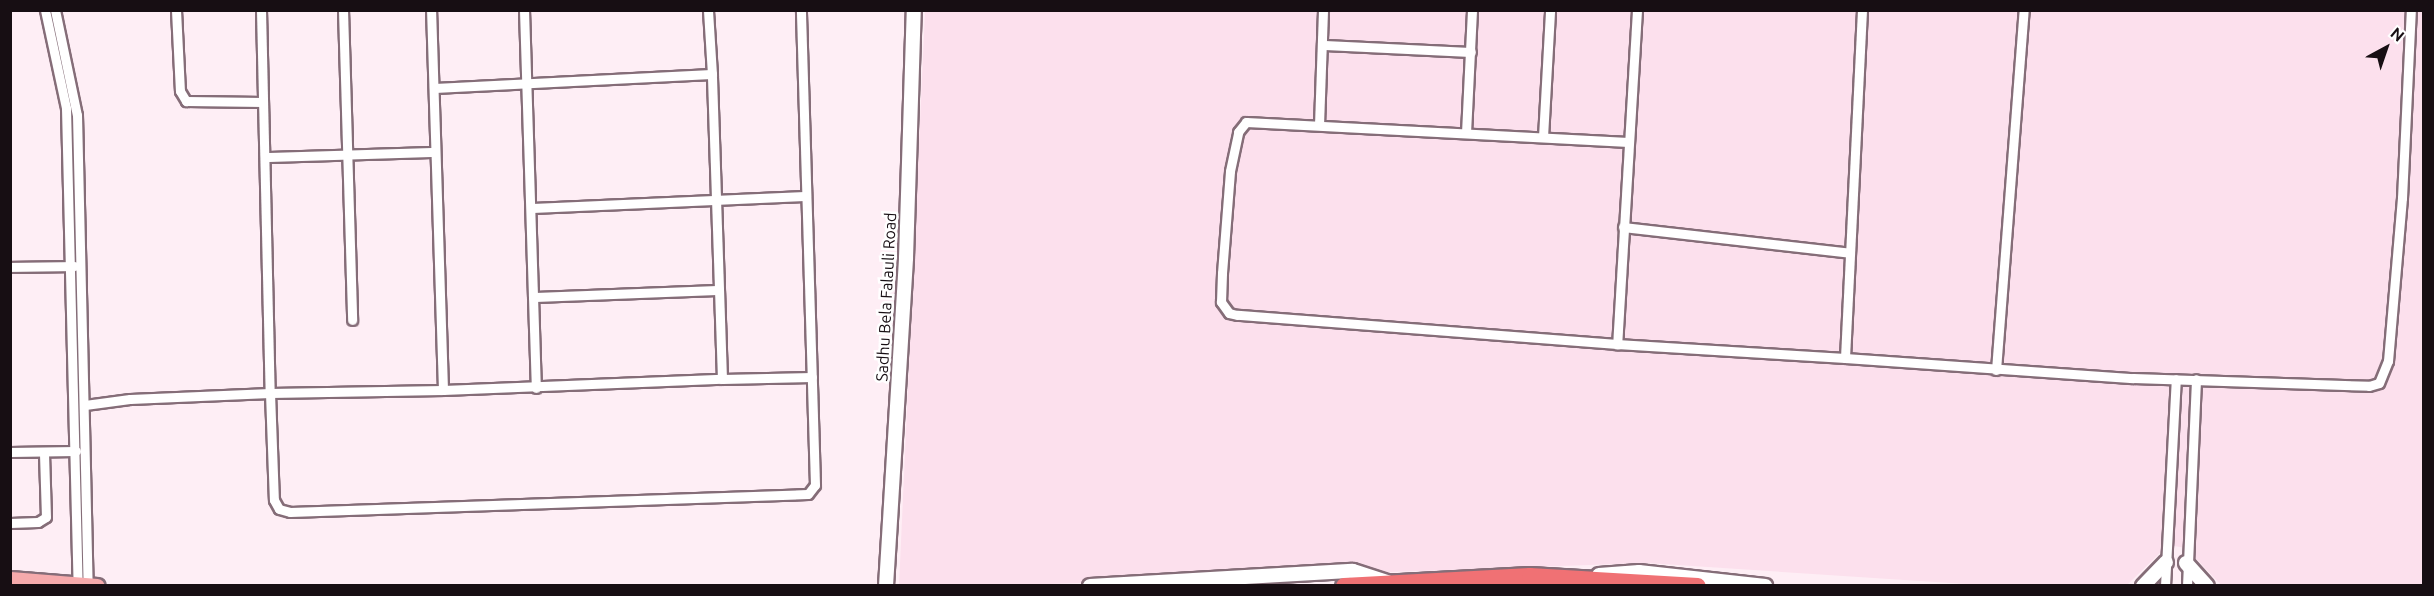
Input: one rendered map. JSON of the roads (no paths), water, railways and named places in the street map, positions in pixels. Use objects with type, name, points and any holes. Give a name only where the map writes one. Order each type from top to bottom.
[{"type":"highway","points":[[1344,585],[1585,577],[1698,585]]},
{"type":"main road","points":[[10,579],[86,585]]},
{"type":"street","points":[[45,10],[66,108],[76,451],[86,585]]},
{"type":"street","points":[[55,10],[77,115],[85,405],[86,585]]},
{"type":"street","points":[[176,10],[180,91],[186,101],[263,102]]},
{"type":"street","points":[[261,10],[274,500],[279,509],[290,512],[805,496],[815,485],[801,10]]},
{"type":"street","points":[[343,10],[352,321]]},
{"type":"street","points":[[431,10],[443,390]]},
{"type":"street","points":[[524,10],[536,388]]},
{"type":"street","points":[[708,10],[722,379]]},
{"type":"street","name":"Sadhu Bela Falauli Road","points":[[886,585],[906,258],[914,10]]},
{"type":"street","points":[[1319,125],[1324,45],[1323,10]]},
{"type":"street","points":[[1466,133],[1472,10]]},
{"type":"street","points":[[1543,137],[1550,10]]},
{"type":"street","points":[[1617,344],[1636,10]]},
{"type":"street","points":[[1845,358],[1862,10]]},
{"type":"street","points":[[1996,370],[2024,10]]},
{"type":"street","points":[[1628,142],[1251,121],[1238,132],[1230,171],[1221,302],[1230,313],[1617,344],[1996,370],[2369,386],[2379,383],[2386,373],[2402,198],[2411,10]]},
{"type":"street","points":[[1324,45],[1471,52]]},
{"type":"street","points":[[434,87],[712,74]]},
{"type":"street","points":[[264,158],[435,152]]},
{"type":"street","points":[[531,208],[806,196]]},
{"type":"street","points":[[1623,226],[1850,253]]},
{"type":"street","points":[[10,267],[81,266]]},
{"type":"street","points":[[533,297],[719,290]]},
{"type":"street","points":[[85,405],[130,399],[270,393],[536,388],[812,377]]},
{"type":"street","points":[[2165,585],[2176,379]]},
{"type":"street","points":[[2187,585],[2186,563],[2196,379]]},
{"type":"street","points":[[10,452],[76,451]]},
{"type":"street","points":[[10,523],[38,522],[46,517],[44,452]]},
{"type":"street","points":[[2143,585],[2166,562],[2186,563],[2207,585]]},
{"type":"street","points":[[1090,585],[1353,572],[1389,583]]},
{"type":"street","points":[[1585,577],[1639,572],[1766,585]]}]
